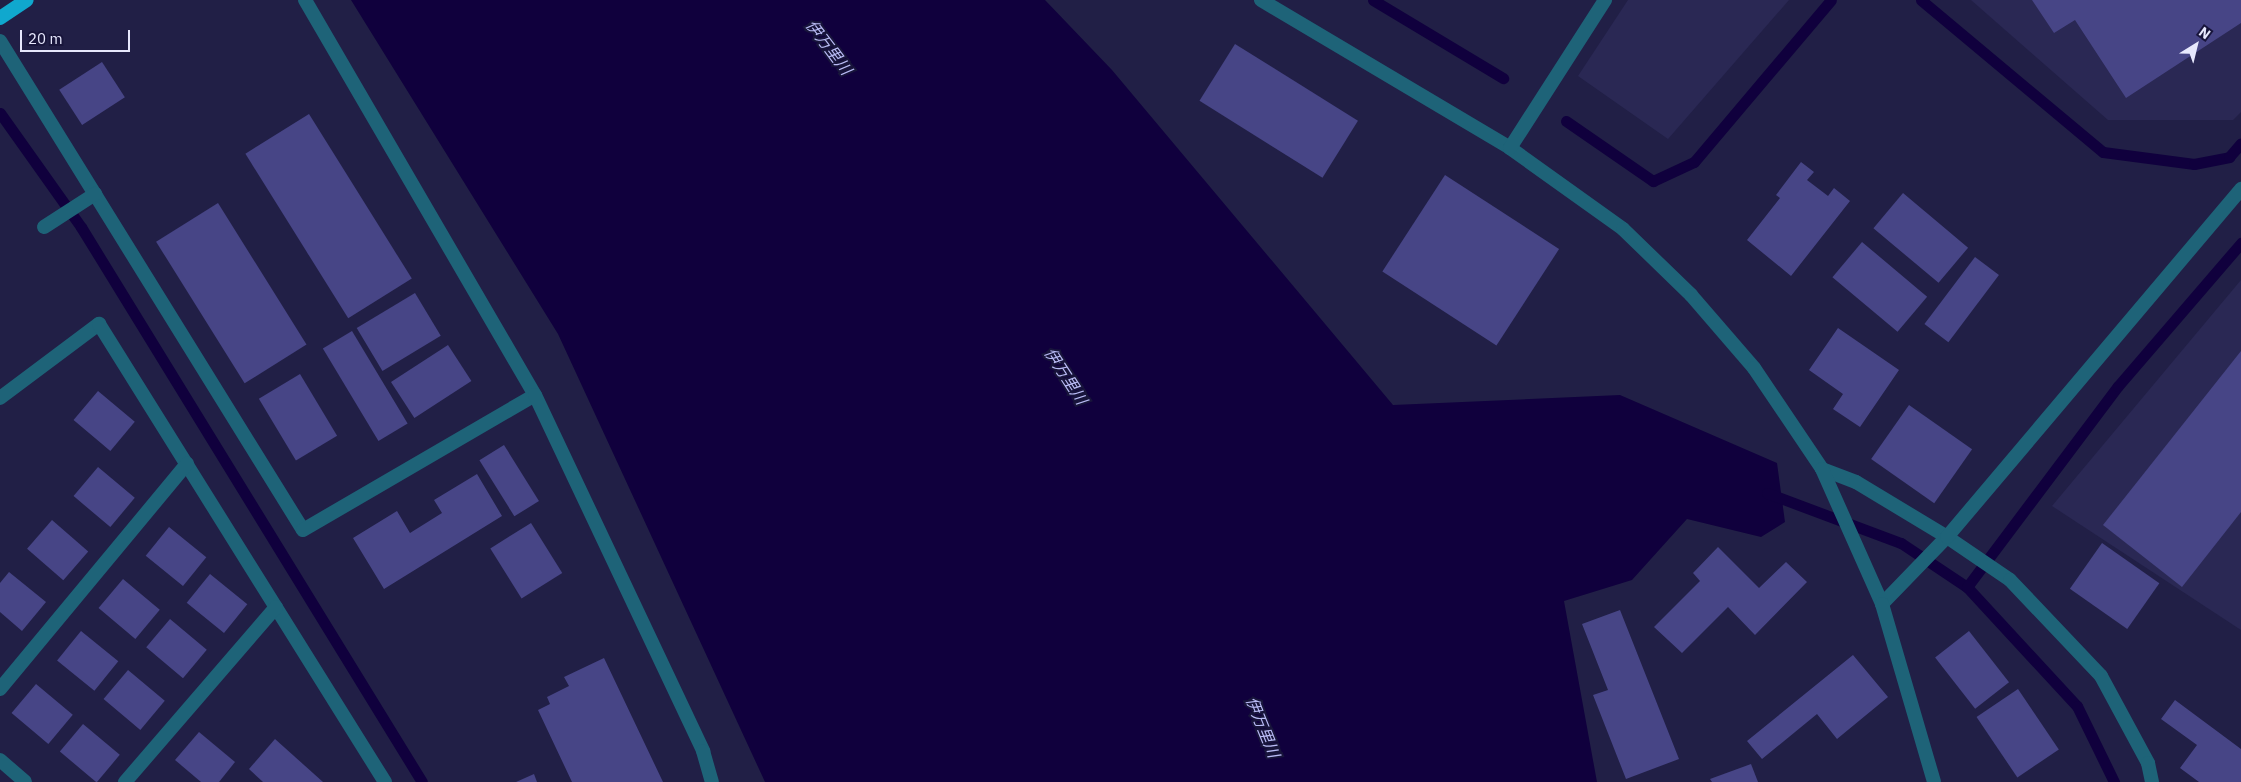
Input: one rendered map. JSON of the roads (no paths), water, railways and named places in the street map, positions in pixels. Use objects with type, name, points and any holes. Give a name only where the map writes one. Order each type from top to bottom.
[{"type":"highway","points":[[0,18],[27,0]]},
{"type":"street","points":[[306,0],[535,395],[703,751],[712,782]]},
{"type":"street","points":[[1261,0],[1510,148],[1623,229],[1691,295],[1754,368],[1822,469],[1882,604],[1934,782]]},
{"type":"street","points":[[1510,148],[1605,0]]},
{"type":"street","points":[[0,41],[303,530],[535,395]]},
{"type":"street","points":[[1882,604],[1947,537],[2241,189]]},
{"type":"street","points":[[44,227],[95,194]]},
{"type":"street","points":[[0,398],[99,324],[385,782]]},
{"type":"street","points":[[0,689],[187,464]]},
{"type":"street","points":[[1822,469],[1856,482],[1947,537],[2010,580],[2102,676],[2148,762],[2152,782]]},
{"type":"street","points":[[125,782],[276,607]]},
{"type":"street","points":[[0,760],[25,782]]},
{"type":"water","name":"伊万里川","points":[[351,0],[1045,0],[1112,70],[1393,405],[1620,395],[1777,463],[1785,522],[1761,537],[1687,519],[1632,580],[1564,601],[1597,782],[765,782],[558,334]]},
{"type":"waterway","points":[[1373,0],[1503,78]]},
{"type":"waterway","points":[[1566,121],[1653,181],[1694,162],[1831,0]]},
{"type":"waterway","points":[[1921,0],[2103,152],[2194,164],[2229,157],[2241,143]]},
{"type":"waterway","points":[[0,113],[81,227],[422,782]]},
{"type":"waterway","points":[[1967,587],[2118,386],[2241,243]]},
{"type":"waterway","points":[[1767,493],[1901,543],[1967,587],[2077,706],[2114,782]]}]
